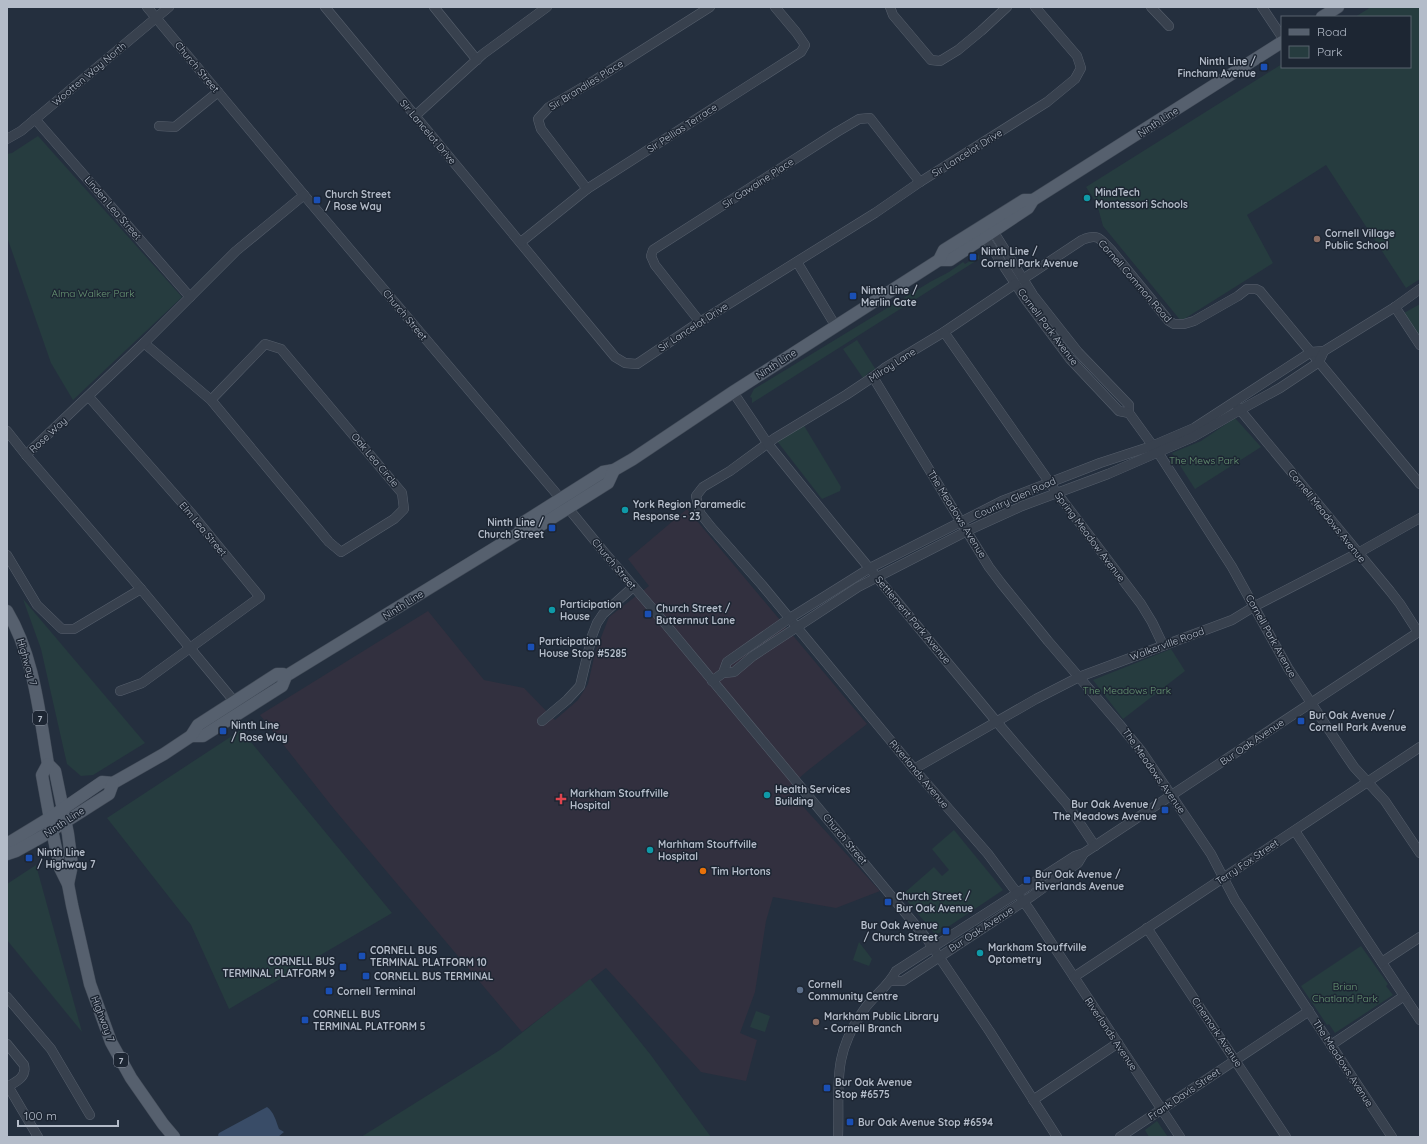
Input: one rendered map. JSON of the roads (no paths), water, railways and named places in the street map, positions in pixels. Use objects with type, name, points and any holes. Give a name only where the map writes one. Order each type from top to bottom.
[{"type":"main road","points":[[1324,16],[1338,7]]},
{"type":"main road","name":"Ninth Line","points":[[191,736],[204,736],[282,686],[286,676],[519,533],[524,522],[564,504],[603,472],[614,470],[938,260],[944,250],[987,230],[1024,200],[1033,200],[1281,43]]},
{"type":"main road","name":"Highway 7","points":[[7,611],[15,624],[32,673],[48,764],[55,771],[66,821],[72,866],[68,884]]},
{"type":"main road","name":"Ninth Line","points":[[7,847],[10,842],[51,817],[63,807],[102,782],[113,783],[164,754],[191,736],[198,725],[277,674],[283,674],[286,676]]},
{"type":"main road","name":"Highway 7","points":[[48,764],[42,775],[51,817],[52,830],[60,868],[68,884],[90,984],[111,1042],[132,1078],[163,1124],[174,1137]]},
{"type":"main road","name":"Ninth Line","points":[[7,854],[16,851],[52,830],[109,794],[113,783]]},
{"type":"street","name":"Church Street","points":[[148,7],[893,896],[933,947],[1057,1137]]},
{"type":"street","name":"Wootten Way North","points":[[7,139],[21,131],[169,7]]},
{"type":"street","name":"Sir Lancelot Drive","points":[[325,7],[615,356],[625,363],[637,364],[700,322],[875,213],[920,182],[1047,102],[1075,79],[1081,68],[1078,56],[1035,7]]},
{"type":"street","points":[[434,7],[477,60]]},
{"type":"street","points":[[415,116],[483,54],[547,7]]},
{"type":"street","name":"Sir Brandiles Place","points":[[587,189],[541,129],[538,119],[549,107],[595,80],[710,7]]},
{"type":"street","name":"Sir Pellias Terrace","points":[[521,242],[587,189],[801,52],[805,45],[775,7]]},
{"type":"street","points":[[890,7],[893,15],[931,60],[940,61],[982,31],[1007,7]]},
{"type":"street","points":[[1151,7],[1168,26]]},
{"type":"street","points":[[1262,7],[1281,36]]},
{"type":"street","points":[[159,126],[175,127],[218,92]]},
{"type":"street","name":"Sir Gawaine Place","points":[[700,322],[655,266],[651,256],[653,250],[837,132],[859,119],[870,118],[920,182]]},
{"type":"street","name":"Linden Lea Street","points":[[35,119],[190,297]]},
{"type":"street","name":"Rose Way","points":[[234,701],[141,589],[26,455],[144,343],[236,251],[304,195]]},
{"type":"street","name":"Cornell Park Avenue","points":[[987,230],[1033,295],[1078,352],[1129,405],[1129,413],[1155,449],[1232,567],[1280,653],[1311,703],[1349,761],[1391,809],[1420,853]]},
{"type":"street","name":"Cornell Park Avenue","points":[[987,230],[1015,284],[1070,359],[1118,411],[1129,413]]},
{"type":"street","name":"Cornell Common Road","points":[[1023,279],[1082,240],[1096,236],[1111,250],[1164,315],[1174,324],[1184,324],[1194,321],[1238,296],[1247,289],[1256,289],[1260,291],[1315,357]]},
{"type":"street","points":[[797,262],[836,325]]},
{"type":"street","name":"Milroy Lane","points":[[768,444],[873,377],[886,367],[944,332],[1015,284]]},
{"type":"street","name":"Country Glen Road","points":[[723,673],[727,662],[790,618],[870,568],[1002,501],[1100,463],[1155,449],[1193,437],[1237,406],[1395,308],[1420,289]]},
{"type":"street","points":[[1395,308],[1420,345]]},
{"type":"street","name":"Spring Meadow Avenue","points":[[944,332],[1057,493],[1141,604],[1163,645]]},
{"type":"street","name":"Oak Lea Circle","points":[[144,343],[211,400],[329,542],[341,552],[394,519],[404,509],[402,493],[282,348],[265,344],[211,400]]},
{"type":"street","points":[[1315,357],[1420,484]]},
{"type":"street","name":"Country Glen Road","points":[[1237,406],[1280,388],[1315,357]]},
{"type":"street","name":"The Meadows Avenue","points":[[873,377],[967,532],[1001,583],[1142,752],[1172,795],[1211,854],[1235,900],[1392,1137]]},
{"type":"street","name":"Settlement Park Avenue","points":[[733,392],[768,444],[996,721],[1067,804],[1094,846]]},
{"type":"street","name":"Elm Lea Street","points":[[89,396],[260,597],[190,648]]},
{"type":"street","name":"Cornell Meadows Avenue","points":[[1237,406],[1400,604],[1419,631]]},
{"type":"street","points":[[7,431],[26,455]]},
{"type":"street","name":"Riverlands Avenue","points":[[768,444],[730,471],[703,487],[696,496],[700,512],[797,626],[914,769],[988,854],[1017,893],[1074,977],[1180,1137]]},
{"type":"street","name":"Country Glen Road","points":[[712,681],[723,673],[734,672],[753,656],[797,626],[858,587],[877,577],[1022,506],[1057,493],[1155,449]]},
{"type":"street","name":"Walkerville Road","points":[[914,769],[996,721],[1079,677],[1232,620],[1255,606],[1358,553],[1420,518]]},
{"type":"street","points":[[7,555],[38,605],[62,629],[74,629],[141,589]]},
{"type":"street","points":[[542,721],[567,700],[580,686],[592,636],[597,623],[603,614],[633,587]]},
{"type":"street","name":"Bur Oak Avenue","points":[[838,1137],[838,1077],[843,1051],[853,1026],[864,1008],[891,981],[896,971],[1075,856],[1084,853],[1419,631]]},
{"type":"street","points":[[120,691],[142,683],[190,648]]},
{"type":"street","name":"Terry Fox Street","points":[[1074,977],[1420,747]]},
{"type":"street","points":[[1294,831],[1420,1020]]},
{"type":"street","name":"Bur Oak Avenue","points":[[891,981],[903,980],[1023,902],[1078,863],[1084,853]]},
{"type":"street","name":"Cinemark Avenue","points":[[1147,928],[1286,1137]]},
{"type":"street","points":[[1382,962],[1420,937]]},
{"type":"street","points":[[1331,1045],[1404,996]]},
{"type":"street","points":[[7,997],[51,1049],[90,1115]]},
{"type":"street","name":"Frank Davis Street","points":[[1120,1137],[1309,1011]]},
{"type":"street","points":[[1033,1100],[1118,1043]]},
{"type":"street","points":[[7,1044],[24,1065],[21,1078],[8,1087],[38,1137]]},
{"type":"water","points":[[267,1107],[273,1114],[279,1129],[284,1132],[278,1137],[219,1137],[219,1133]]},
{"type":"place","name":"Ninth Line / Fincham Avenue","points":[[1264,67]]},
{"type":"place","name":"MindTech Montessori Schools","points":[[1087,198]]},
{"type":"place","name":"Church Street / Rose Way","points":[[317,200]]},
{"type":"place","name":"Cornell Village Public School","points":[[1317,239]]},
{"type":"place","name":"Ninth Line / Cornell Park Avenue","points":[[973,257]]},
{"type":"place","name":"Ninth Line / Merlin Gate","points":[[853,296]]},
{"type":"place","name":"York Region Paramedic Response - 23","points":[[625,510]]},
{"type":"place","name":"Ninth Line / Church Street","points":[[552,528]]},
{"type":"place","name":"Participation House","points":[[552,610]]},
{"type":"place","name":"Church Street / Butternnut Lane","points":[[648,614]]},
{"type":"place","name":"Participation House Stop #5285","points":[[531,647]]},
{"type":"place","name":"Bur Oak Avenue / Cornell Park Avenue","points":[[1301,721]]},
{"type":"place","name":"Ninth Line / Rose Way","points":[[223,731]]},
{"type":"place","name":"Health Services Building","points":[[767,795]]},
{"type":"place","name":"Markham Stouffville Hospital","points":[[561,799]]},
{"type":"place","name":"Bur Oak Avenue / The Meadows Avenue","points":[[1165,810]]},
{"type":"place","name":"Marhham Stouffville Hospital","points":[[650,850]]},
{"type":"place","name":"Ninth Line / Highway 7","points":[[29,858]]},
{"type":"place","name":"Tim Hortons","points":[[703,871]]},
{"type":"place","name":"Bur Oak Avenue / Riverlands Avenue","points":[[1027,880]]},
{"type":"place","name":"Church Street / Bur Oak Avenue","points":[[888,902]]},
{"type":"place","name":"Bur Oak Avenue / Church Street","points":[[946,931]]},
{"type":"place","name":"Markham Stouffville Optometry","points":[[980,953]]},
{"type":"place","name":"CORNELL BUS TERMINAL PLATFORM 10","points":[[362,956]]},
{"type":"place","name":"CORNELL BUS TERMINAL PLATFORM 9","points":[[343,967]]},
{"type":"place","name":"CORNELL BUS TERMINAL","points":[[366,976]]},
{"type":"place","name":"Cornell Community Centre","points":[[800,990]]},
{"type":"place","name":"Cornell Terminal","points":[[329,991]]},
{"type":"place","name":"CORNELL BUS TERMINAL PLATFORM 5","points":[[305,1020]]},
{"type":"place","name":"Markham Public Library - Cornell Branch","points":[[816,1022]]},
{"type":"place","name":"Bur Oak Avenue Stop #6575","points":[[827,1088]]},
{"type":"place","name":"Bur Oak Avenue Stop #6594","points":[[850,1122]]},
{"type":"park label","name":"Alma Walker Park","points":[[93,293]]},
{"type":"park label","name":"The Mews Park","points":[[1204,460]]},
{"type":"park label","name":"The Meadows Park","points":[[1127,690]]},
{"type":"park label","name":"Brian Chatland Park","points":[[1345,992]]}]
